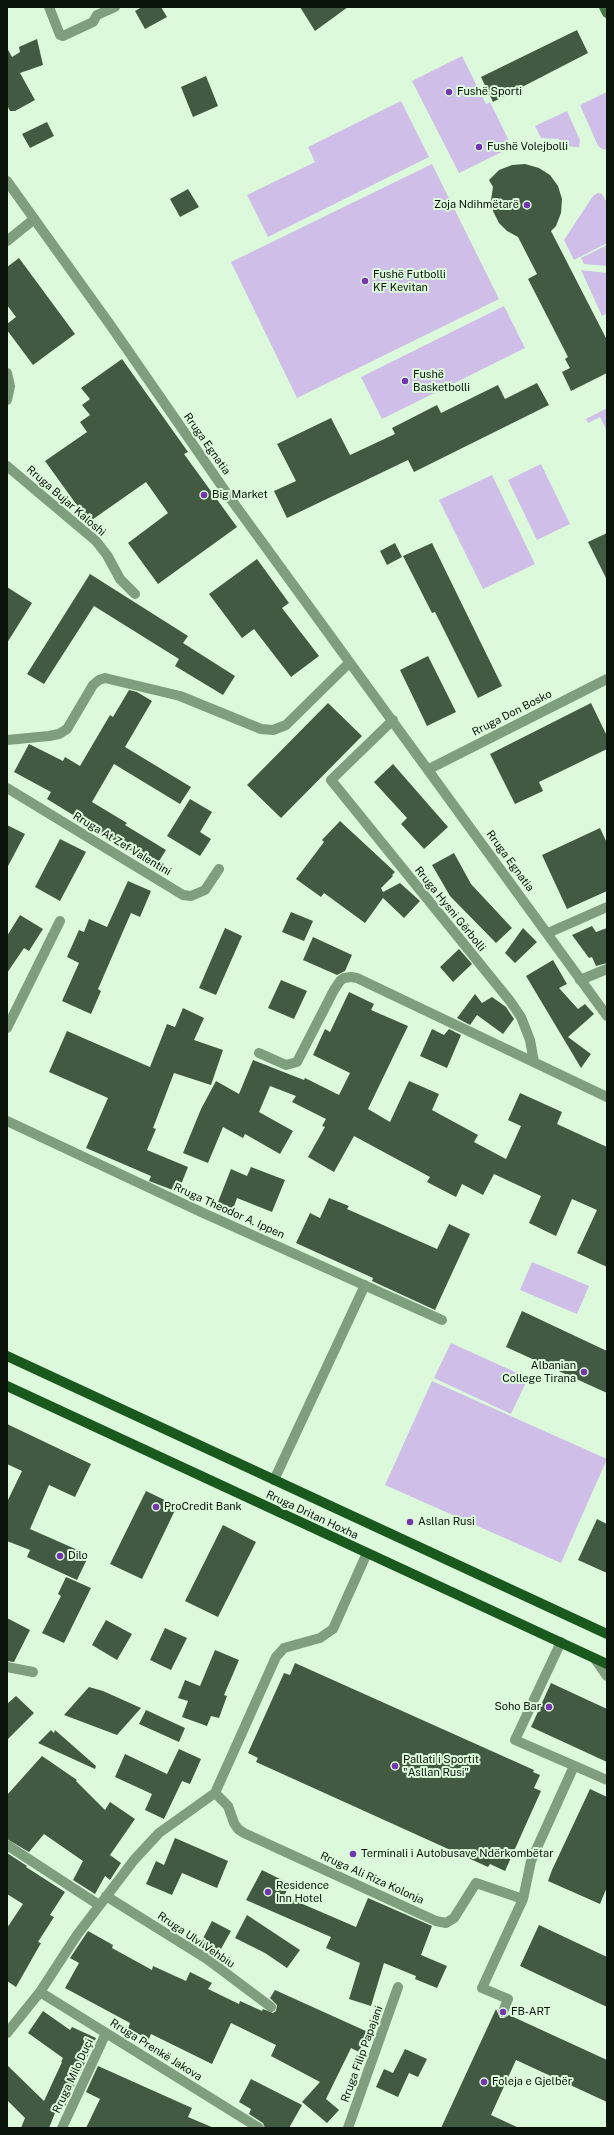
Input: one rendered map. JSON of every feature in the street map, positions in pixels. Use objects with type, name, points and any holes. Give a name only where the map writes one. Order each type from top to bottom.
[{"type":"main road","points":[[604,7],[607,13]]},
{"type":"main road","name":"Rruga Dritan Hoxha","points":[[7,1356],[606,1633]]},
{"type":"main road","name":"Rruga Dritan Hoxha","points":[[7,1386],[607,1664]]},
{"type":"street","points":[[49,7],[61,36],[93,22],[95,11],[115,7]]},
{"type":"street","name":"Rruga Egnatia","points":[[7,182],[111,326],[230,498],[349,663],[429,769],[607,1016]]},
{"type":"street","points":[[7,241],[33,220]]},
{"type":"street","points":[[7,373],[10,386],[7,400]]},
{"type":"street","name":"Rruga Bujar Kaloshi","points":[[7,466],[96,541],[107,555],[120,579],[135,594]]},
{"type":"street","points":[[7,740],[49,736],[59,734],[66,730],[93,685],[99,680],[105,678],[180,696],[262,729],[273,730],[286,725],[349,663]]},
{"type":"street","name":"Rruga Don Bosko","points":[[429,769],[607,679]]},
{"type":"street","name":"Rruga Hysni Gërbolli","points":[[393,720],[331,780],[510,1001],[524,1023],[530,1040],[534,1062]]},
{"type":"street","name":"Rruga At Zef Valentini","points":[[7,788],[182,895],[191,896],[205,890],[219,868]]},
{"type":"street","points":[[548,934],[607,907]]},
{"type":"street","points":[[7,1028],[60,921]]},
{"type":"street","points":[[580,980],[607,969]]},
{"type":"street","points":[[259,1053],[286,1065],[297,1062],[340,981],[344,978],[351,977],[357,978],[607,1097]]},
{"type":"street","name":"Rruga Theodor A. Ippen","points":[[7,1121],[201,1212],[442,1320]]},
{"type":"street","points":[[274,1480],[365,1285]]},
{"type":"street","points":[[7,2033],[40,1992],[76,1935],[98,1905],[134,1860],[159,1834],[215,1793],[276,1657],[284,1648],[320,1638],[333,1629],[367,1553]]},
{"type":"street","points":[[561,1642],[515,1740],[607,1780]]},
{"type":"street","points":[[595,1659],[607,1676]]},
{"type":"street","points":[[7,1667],[33,1672]]},
{"type":"street","points":[[503,2012],[508,1999],[482,1988],[523,1899],[531,1861],[574,1766]]},
{"type":"street","name":"Rruga Ali Riza Kolonja","points":[[215,1793],[228,1806],[234,1823],[244,1834],[436,1921],[446,1923],[454,1918],[476,1883],[523,1899]]},
{"type":"street","points":[[7,1845],[98,1905]]},
{"type":"street","name":"Rruga Ulvi Vehbiu","points":[[106,1896],[207,1959],[271,2007]]},
{"type":"street","name":"Rruga Filip Papajani","points":[[348,2128],[398,1987]]},
{"type":"street","name":"Rruga Prenkë Jakova","points":[[40,1992],[259,2128]]},
{"type":"street","name":"Rruga Milo Duçi","points":[[62,2128],[106,2033]]},
{"type":"shaded area","name":"Fushë Sporti","points":[[462,56],[486,104],[490,102],[512,147],[459,173],[412,81]]},
{"type":"shaded area","points":[[607,92],[607,148],[604,150],[598,146],[580,105]]},
{"type":"shaded area","points":[[401,101],[429,157],[268,237],[247,195],[315,162],[308,147]]},
{"type":"shaded area","points":[[567,111],[580,140],[579,147],[560,146],[559,139],[541,138],[535,126]]},
{"type":"shaded area","name":"Fushë Futbolli KF Kevitan","points":[[432,164],[499,299],[297,398],[231,262]]},
{"type":"shaded area","points":[[598,193],[602,194],[607,203],[607,243],[574,260],[564,240],[593,196]]},
{"type":"shaded area","points":[[607,245],[607,266],[584,264],[581,258]]},
{"type":"shaded area","points":[[581,270],[607,273],[607,313],[602,316]]},
{"type":"shaded area","points":[[504,306],[525,348],[382,419],[361,377]]},
{"type":"shaded area","points":[[607,408],[607,431],[600,417],[588,423],[586,419]]},
{"type":"shaded area","points":[[541,464],[570,524],[537,540],[508,480]]},
{"type":"shaded area","points":[[492,475],[535,564],[483,589],[439,500]]},
{"type":"shaded area","points":[[532,1262],[589,1286],[577,1314],[520,1290]]},
{"type":"shaded area","points":[[451,1343],[528,1378],[511,1414],[434,1378]]},
{"type":"shaded area","points":[[432,1381],[607,1459],[561,1563],[385,1485]]},
{"type":"building","points":[[142,7],[161,7],[167,17],[145,29],[135,11]]},
{"type":"building","points":[[300,7],[348,7],[315,31]]},
{"type":"building","points":[[577,30],[588,53],[493,102],[481,77]]},
{"type":"building","points":[[37,39],[43,65],[20,73],[35,100],[15,111],[10,111],[7,105],[7,48],[12,57],[20,52],[19,47]]},
{"type":"building","points":[[206,76],[218,106],[193,117],[181,87]]},
{"type":"building","points":[[47,122],[54,136],[30,148],[22,134]]},
{"type":"building","points":[[525,164],[539,168],[550,175],[558,186],[562,199],[561,213],[556,226],[551,231],[607,340],[607,373],[571,391],[562,372],[570,368],[565,359],[568,357],[528,279],[537,274],[518,237],[507,231],[499,223],[493,211],[491,200],[493,187],[489,180],[499,170],[512,165]]},
{"type":"building","points":[[188,189],[199,207],[180,217],[170,199]]},
{"type":"building","points":[[19,258],[75,334],[33,365],[7,330],[7,324],[16,317],[7,305],[7,267]]},
{"type":"building","points":[[122,359],[188,452],[184,454],[237,527],[158,584],[128,543],[168,513],[146,482],[89,522],[45,461],[87,432],[80,422],[90,415],[82,405],[90,399],[81,388]]},
{"type":"building","points":[[537,383],[549,405],[414,472],[408,460],[287,518],[274,491],[296,481],[277,444],[331,418],[350,455],[395,434],[392,428],[437,405],[441,413],[498,385],[505,399]]},
{"type":"building","points":[[607,533],[607,580],[588,542]]},
{"type":"building","points":[[395,543],[402,557],[387,565],[380,551]]},
{"type":"building","points":[[432,543],[502,686],[478,698],[435,612],[432,613],[403,556]]},
{"type":"building","points":[[257,559],[289,603],[282,608],[319,656],[291,677],[254,629],[242,638],[209,594]]},
{"type":"building","points":[[90,574],[188,636],[183,643],[235,676],[223,695],[175,666],[179,659],[94,606],[44,684],[27,674]]},
{"type":"building","points":[[7,587],[32,603],[7,643]]},
{"type":"building","points":[[428,656],[456,712],[427,726],[400,670]]},
{"type":"building","points":[[129,690],[137,692],[152,701],[125,747],[191,787],[180,804],[114,764],[92,802],[127,823],[125,825],[166,850],[156,866],[47,799],[51,792],[14,772],[29,744],[63,761],[65,757],[80,766],[110,715],[113,717]]},
{"type":"building","points":[[328,703],[362,736],[281,818],[247,785]]},
{"type":"building","points":[[591,703],[607,736],[607,749],[539,782],[543,791],[515,804],[490,754]]},
{"type":"building","points":[[393,764],[448,827],[424,849],[401,824],[407,818],[374,782]]},
{"type":"building","points":[[190,799],[212,812],[200,832],[211,839],[200,856],[167,836]]},
{"type":"building","points":[[340,821],[395,872],[381,888],[383,892],[400,883],[420,901],[404,918],[383,898],[365,923],[324,893],[321,897],[296,879],[324,842],[322,840]]},
{"type":"building","points":[[7,825],[25,834],[7,868]]},
{"type":"building","points":[[600,828],[607,843],[607,891],[567,909],[542,855]]},
{"type":"building","points":[[60,839],[86,852],[60,901],[35,887]]},
{"type":"building","points":[[454,853],[471,884],[512,928],[496,943],[450,896],[432,865]]},
{"type":"building","points":[[128,881],[151,891],[140,917],[131,913],[98,989],[101,991],[91,1014],[62,1001],[79,963],[67,957],[79,930],[84,932],[89,919],[107,927]]},
{"type":"building","points":[[291,912],[313,921],[304,941],[282,932]]},
{"type":"building","points":[[20,915],[43,929],[29,951],[24,948],[7,973],[7,936]]},
{"type":"building","points":[[592,926],[596,932],[607,928],[607,963],[596,966],[592,957],[589,958],[572,935]]},
{"type":"building","points":[[225,928],[242,936],[216,995],[199,988]]},
{"type":"building","points":[[523,928],[537,942],[515,963],[505,953]]},
{"type":"building","points":[[313,937],[352,955],[345,971],[337,975],[303,960]]},
{"type":"building","points":[[459,949],[472,964],[453,982],[440,967]]},
{"type":"building","points":[[553,960],[567,984],[559,988],[578,1009],[585,1004],[594,1014],[568,1037],[591,1054],[581,1068],[526,976]]},
{"type":"building","points":[[281,980],[307,991],[294,1019],[268,1008]]},
{"type":"building","points":[[349,992],[374,1004],[371,1010],[408,1026],[368,1109],[390,1122],[409,1081],[439,1094],[432,1110],[478,1135],[474,1142],[506,1159],[521,1126],[508,1120],[520,1093],[562,1112],[557,1124],[607,1147],[607,1267],[577,1253],[597,1210],[572,1199],[556,1236],[529,1223],[541,1196],[494,1174],[483,1195],[462,1184],[456,1197],[427,1182],[430,1177],[354,1136],[334,1172],[308,1157],[325,1127],[322,1126],[326,1119],[292,1102],[296,1096],[270,1086],[259,1112],[293,1131],[280,1154],[245,1134],[243,1138],[223,1127],[208,1163],[183,1153],[201,1109],[216,1081],[239,1094],[253,1060],[304,1080],[305,1078],[339,1095],[350,1073],[313,1055],[325,1029],[330,1032]]},
{"type":"building","points":[[475,994],[482,1003],[492,997],[506,1007],[514,1019],[503,1034],[477,1015],[470,1025],[457,1018]]},
{"type":"building","points":[[183,1008],[204,1018],[194,1040],[223,1050],[211,1085],[174,1073],[153,1128],[156,1129],[147,1150],[188,1167],[178,1192],[149,1181],[151,1176],[86,1148],[108,1098],[49,1072],[67,1031],[150,1067],[167,1024],[175,1027]]},
{"type":"building","points":[[432,1029],[444,1035],[449,1029],[461,1035],[447,1068],[420,1056]]},
{"type":"building","points":[[251,1167],[285,1180],[272,1212],[237,1198],[233,1209],[218,1202],[231,1169],[247,1176]]},
{"type":"building","points":[[329,1198],[349,1206],[347,1209],[437,1249],[449,1224],[470,1234],[435,1310],[372,1281],[373,1278],[296,1243],[310,1213],[320,1218]]},
{"type":"building","name":"Albanian College Tirana","points":[[522,1311],[607,1351],[607,1393],[506,1347]]},
{"type":"building","points":[[7,1424],[91,1464],[75,1497],[49,1485],[30,1529],[89,1555],[77,1580],[27,1557],[30,1550],[7,1541],[7,1502],[22,1471],[7,1464]]},
{"type":"building","points":[[146,1491],[177,1506],[142,1579],[110,1564]]},
{"type":"building","points":[[597,1519],[607,1524],[607,1573],[578,1560]]},
{"type":"building","points":[[223,1525],[256,1542],[218,1617],[185,1601]]},
{"type":"building","points":[[66,1577],[91,1588],[64,1643],[42,1633],[61,1596],[58,1594]]},
{"type":"building","points":[[7,1618],[30,1630],[14,1662],[7,1661]]},
{"type":"building","points":[[106,1620],[132,1634],[117,1660],[92,1645]]},
{"type":"building","points":[[165,1628],[187,1638],[171,1670],[150,1660]]},
{"type":"building","points":[[215,1650],[239,1660],[224,1695],[227,1696],[219,1718],[211,1716],[207,1726],[182,1717],[188,1701],[178,1698],[185,1680],[200,1686]]},
{"type":"building","name":"Pallati i Sportit \"Asllan Rusi\"","points":[[295,1663],[534,1770],[533,1772],[540,1775],[534,1788],[541,1791],[505,1871],[490,1864],[488,1867],[256,1762],[258,1758],[248,1753],[284,1673],[290,1675]]},
{"type":"building","points":[[551,1683],[607,1709],[607,1762],[531,1727]]},
{"type":"building","points":[[89,1687],[103,1691],[141,1708],[117,1735],[64,1715]]},
{"type":"building","points":[[16,1696],[34,1713],[7,1740],[7,1704]]},
{"type":"building","points":[[146,1710],[185,1728],[179,1742],[139,1724]]},
{"type":"building","points":[[51,1730],[54,1733],[55,1730],[96,1766],[95,1769],[38,1743]]},
{"type":"building","points":[[179,1749],[201,1759],[190,1784],[182,1781],[164,1819],[145,1810],[152,1794],[115,1777],[125,1754],[167,1774]]},
{"type":"building","points":[[42,1756],[77,1780],[76,1781],[105,1810],[110,1802],[135,1819],[110,1855],[121,1863],[110,1880],[105,1876],[95,1894],[73,1880],[83,1861],[44,1834],[29,1852],[7,1839],[7,1795]]},
{"type":"building","points":[[590,1789],[607,1797],[607,1887],[600,1904],[548,1881]]},
{"type":"building","points":[[175,1838],[228,1861],[217,1888],[182,1873],[172,1895],[146,1884],[156,1861],[164,1865]]},
{"type":"building","points":[[7,1853],[65,1892],[50,1915],[54,1917],[38,1942],[41,1943],[16,1987],[7,1981],[7,1928],[23,1904],[7,1894]]},
{"type":"building","points":[[262,1870],[290,1884],[284,1896],[356,1927],[368,1898],[432,1926],[421,1955],[447,1966],[437,1988],[415,1979],[416,1976],[384,1963],[371,2006],[349,1999],[360,1963],[326,1948],[331,1937],[246,1900]]},
{"type":"building","points":[[247,1915],[300,1950],[287,1968],[265,1953],[235,1938]]},
{"type":"building","points":[[212,1921],[231,1931],[217,1956],[199,1946]]},
{"type":"building","points":[[539,1925],[607,1957],[607,2007],[520,1966]]},
{"type":"building","points":[[88,1931],[113,1945],[112,1948],[152,1970],[153,1966],[186,1981],[190,1972],[212,1983],[208,1989],[239,2004],[240,2001],[262,2011],[263,2009],[273,2013],[276,2011],[277,2005],[270,1998],[275,1990],[368,2032],[359,2052],[351,2048],[326,2099],[339,2110],[327,2123],[302,2102],[320,2082],[271,2056],[276,2045],[231,2023],[212,2064],[151,2034],[149,2039],[128,2029],[130,2023],[65,1988],[79,1963],[70,1958]]},
{"type":"building","name":"Foleja e Gjelbër","points":[[496,2009],[500,2018],[504,2018],[509,2015],[607,2060],[607,2102],[516,2060],[491,2115],[519,2128],[441,2128]]},
{"type":"building","points":[[43,2011],[70,2030],[72,2027],[96,2038],[65,2106],[59,2103],[49,2128],[21,2128],[25,2118],[7,2100],[7,2065],[44,2101],[63,2058],[28,2033]]},
{"type":"building","points":[[405,2049],[427,2059],[418,2077],[409,2073],[398,2097],[376,2087],[384,2069],[393,2073]]},
{"type":"building","points":[[98,2066],[192,2108],[188,2117],[214,2128],[86,2128],[100,2099],[86,2092]]},
{"type":"building","points":[[251,2079],[302,2105],[289,2128],[265,2128],[263,2123],[249,2114],[251,2109],[239,2102]]},
{"type":"place","name":"Fushë Sporti","points":[[449,92]]},
{"type":"place","name":"Fushë Volejbolli","points":[[479,147]]},
{"type":"place","name":"Zoja Ndihmëtarë","points":[[527,205]]},
{"type":"place","name":"Fushë Futbolli KF Kevitan","points":[[365,281]]},
{"type":"place","name":"Fushë Basketbolli","points":[[405,381]]},
{"type":"place","name":"Big Market","points":[[204,495]]},
{"type":"place","name":"Albanian College Tirana","points":[[584,1372]]},
{"type":"place","name":"ProCredit Bank","points":[[156,1507]]},
{"type":"place","name":"Asllan Rusi","points":[[410,1522]]},
{"type":"place","name":"Dilo","points":[[60,1556]]},
{"type":"place","name":"Soho Bar","points":[[549,1707]]},
{"type":"place","name":"Pallati i Sportit \"Asllan Rusi\"","points":[[395,1766]]},
{"type":"place","name":"Terminali i Autobusave Ndërkombëtar","points":[[353,1854]]},
{"type":"place","name":"Residence Inn Hotel","points":[[268,1892]]},
{"type":"place","name":"FB-ART","points":[[503,2012]]},
{"type":"place","name":"Foleja e Gjelbër","points":[[484,2082]]}]
